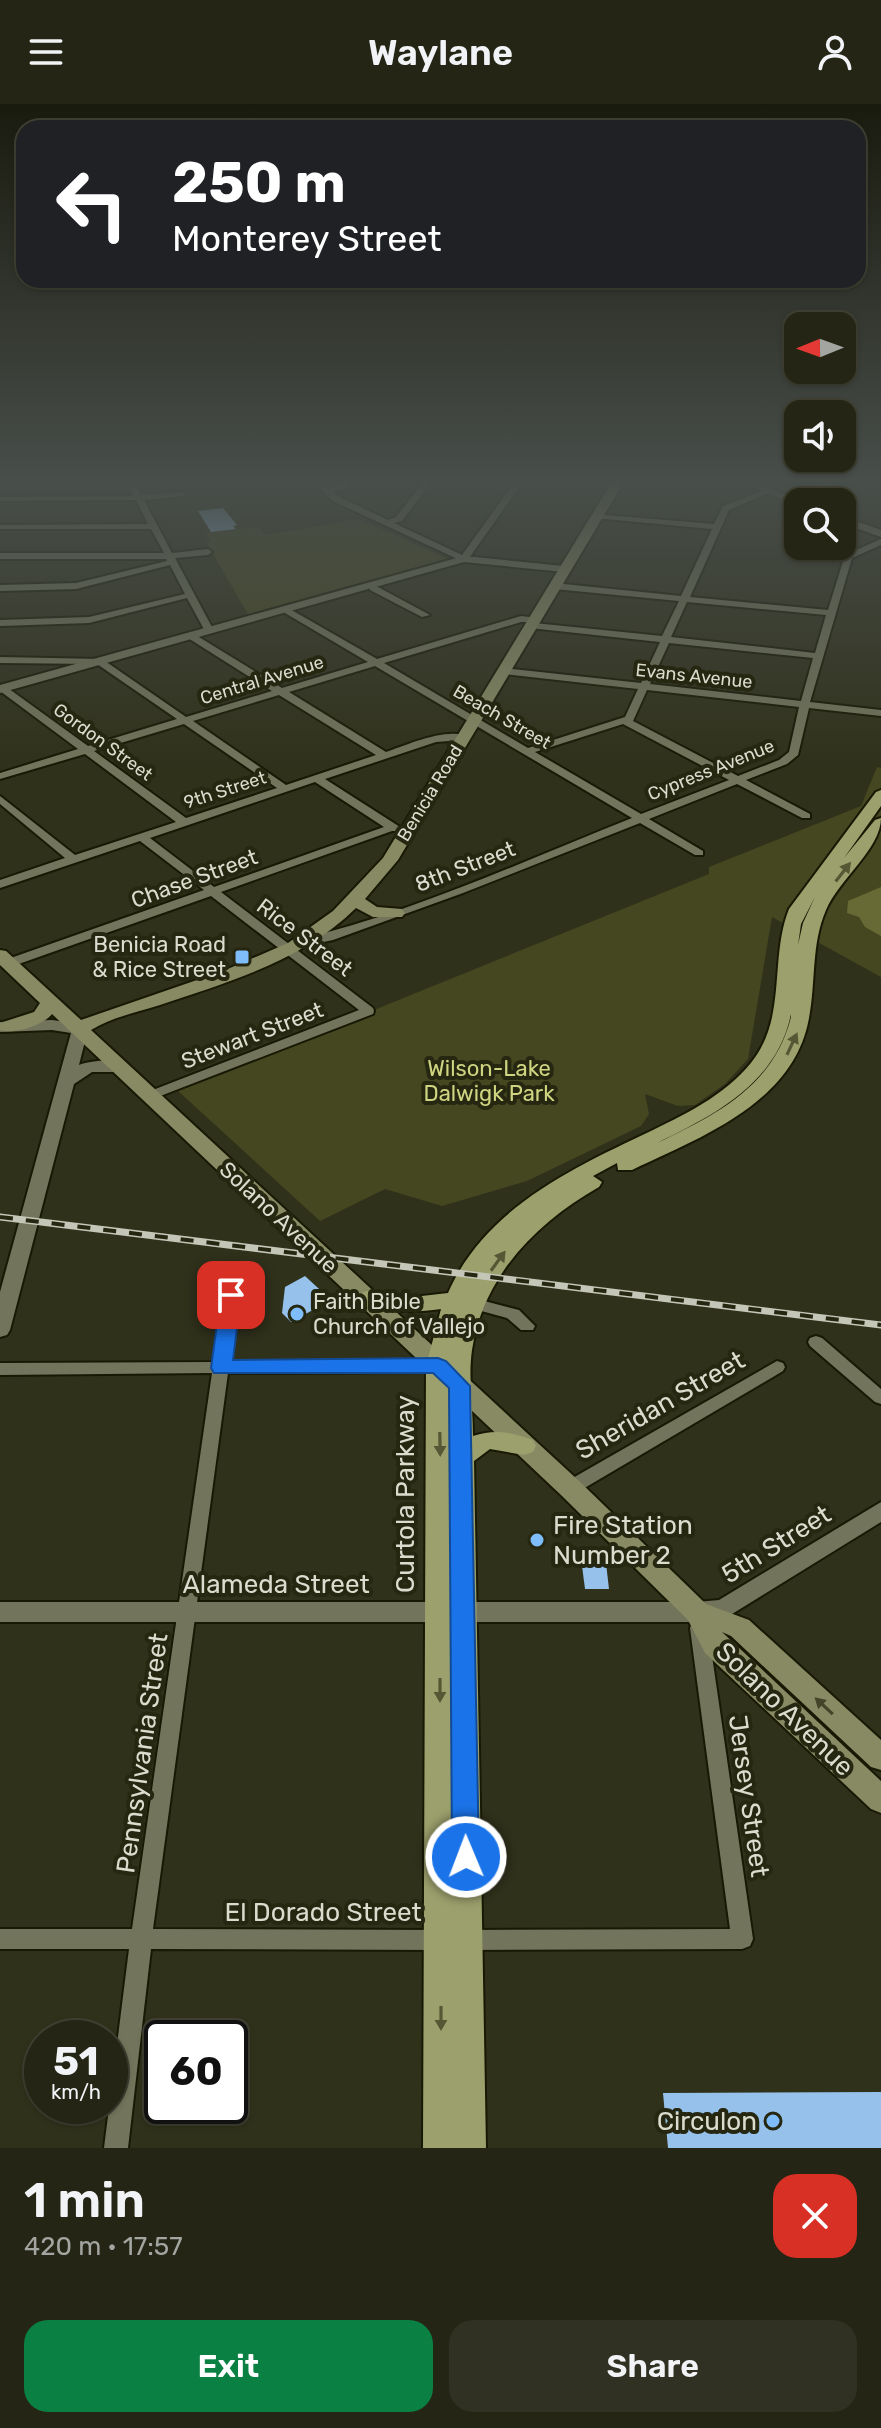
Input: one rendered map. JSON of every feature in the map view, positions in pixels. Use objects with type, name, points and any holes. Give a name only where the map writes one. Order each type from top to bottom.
[{"type":"main road","name":"Benicia Road","points":[[80,1029],[96,1030],[135,1013],[150,1002],[295,946],[356,900],[390,860],[560,575]]},
{"type":"main road","name":"Curtola Parkway","points":[[469,2148],[454,1940],[452,1612],[438,1366],[442,1337],[463,1301],[490,1242],[541,1196],[699,1113],[729,1094],[757,1067],[779,1027],[795,916],[812,885],[872,812],[881,795]]},
{"type":"main road","name":"Curtola Parkway","points":[[452,1612],[462,1458],[459,1386],[463,1301],[508,1247],[555,1205],[578,1189],[719,1119],[777,1071],[801,1023],[808,942],[814,915],[823,898],[881,823]]},
{"type":"main road","points":[[356,900],[373,912],[396,913]]},
{"type":"main road","name":"Solano Avenue","points":[[4,959],[570,1488],[697,1612],[715,1645],[881,1800]]},
{"type":"main road","points":[[4,1027],[41,1016],[50,1002]]},
{"type":"main road","points":[[367,1299],[413,1305],[463,1301]]},
{"type":"main road","points":[[462,1458],[469,1448],[491,1439],[509,1440],[524,1446]]},
{"type":"main road","name":"Solano Avenue","points":[[697,1612],[740,1628],[881,1760]]},
{"type":"main road","name":"Curtola Parkway","points":[[440,2148],[454,1940]]},
{"type":"street","points":[[0,588],[76,586],[113,575]]},
{"type":"street","points":[[180,575],[209,631]]},
{"type":"street","points":[[1,688],[413,575]]},
{"type":"street","points":[[529,751],[625,721],[644,687],[694,575]]},
{"type":"street","name":"Cypress Avenue","points":[[639,818],[741,780],[783,762],[794,753],[804,705],[842,575]]},
{"type":"street","points":[[554,586],[830,613]]},
{"type":"street","points":[[373,588],[425,615]]},
{"type":"street","points":[[0,623],[89,620],[190,595]]},
{"type":"street","name":"Beach Street","points":[[288,611],[699,853]]},
{"type":"street","name":"Central Avenue","points":[[0,776],[521,619],[665,640],[818,656]]},
{"type":"street","points":[[191,636],[385,756]]},
{"type":"street","points":[[0,660],[99,661],[285,789]]},
{"type":"street","name":"Evans Avenue","points":[[503,671],[881,713]]},
{"type":"street","name":"Gordon Street","points":[[1,688],[185,823]]},
{"type":"street","points":[[625,721],[806,816]]},
{"type":"street","name":"9th Street","points":[[0,884],[435,739],[463,737]]},
{"type":"street","points":[[317,779],[391,828],[408,830]]},
{"type":"street","points":[[0,799],[74,860]]},
{"type":"street","name":"8th Street","points":[[295,946],[396,913],[639,818]]},
{"type":"street","name":"Chase Street","points":[[4,959],[213,892],[391,828]]},
{"type":"street","name":"Rice Street","points":[[142,837],[213,892],[295,946],[368,1011]]},
{"type":"street","name":"Stewart Street","points":[[150,1096],[368,1011]]},
{"type":"street","points":[[0,1330],[80,1029],[52,1025],[4,1027]]},
{"type":"street","points":[[66,1082],[88,1067],[120,1067]]},
{"type":"street","name":"Pennsylvania Street","points":[[116,2148],[141,1940],[234,1271]]},
{"type":"street","points":[[463,1301],[513,1314],[527,1326]]},
{"type":"street","points":[[816,1342],[881,1398]]},
{"type":"street","points":[[0,1369],[438,1366]]},
{"type":"street","name":"Sheridan Street","points":[[570,1488],[777,1367]]},
{"type":"street","name":"5th Street","points":[[697,1612],[724,1609],[881,1511]]},
{"type":"street","name":"Alameda Street","points":[[0,1612],[697,1612]]},
{"type":"street","name":"Jersey Street","points":[[697,1612],[742,1939]]},
{"type":"street","points":[[859,1780],[881,1760]]},
{"type":"street","name":"El Dorado Street","points":[[0,1939],[742,1939]]},
{"type":"green space","points":[[225,575],[395,575],[249,616]]},
{"type":"green space","name":"Wilson-Lake Dalwigk Park","points":[[877,767],[881,768],[881,977],[772,917],[748,1059],[725,1084],[695,1105],[678,1106],[645,1094],[649,1114],[641,1126],[527,1181],[442,1206],[385,1189],[320,1221],[177,1090],[709,874],[709,867],[861,806]]},
{"type":"shaded area","points":[[881,887],[881,936],[865,927],[859,917],[847,913],[848,901]]},
{"type":"building","points":[[305,1276],[331,1300],[291,1322],[282,1313],[285,1287]]},
{"type":"building","points":[[598,1556],[606,1563],[609,1589],[585,1589],[581,1558]]},
{"type":"building","name":"Circulon","points":[[881,2092],[881,2148],[668,2148],[663,2093]]},
{"type":"railway","points":[[0,1217],[881,1325]]},
{"type":"place","name":"Benicia Road & Rice Street","points":[[242,957]]},
{"type":"place","name":"Faith Bible Church of Vallejo","points":[[297,1314]]},
{"type":"place","name":"Fire Station Number 2","points":[[537,1540]]},
{"type":"place","name":"Circulon","points":[[773,2121]]},
{"type":"route","points":[[231,1295],[222,1368],[438,1366],[459,1386],[466,1857]]}]
